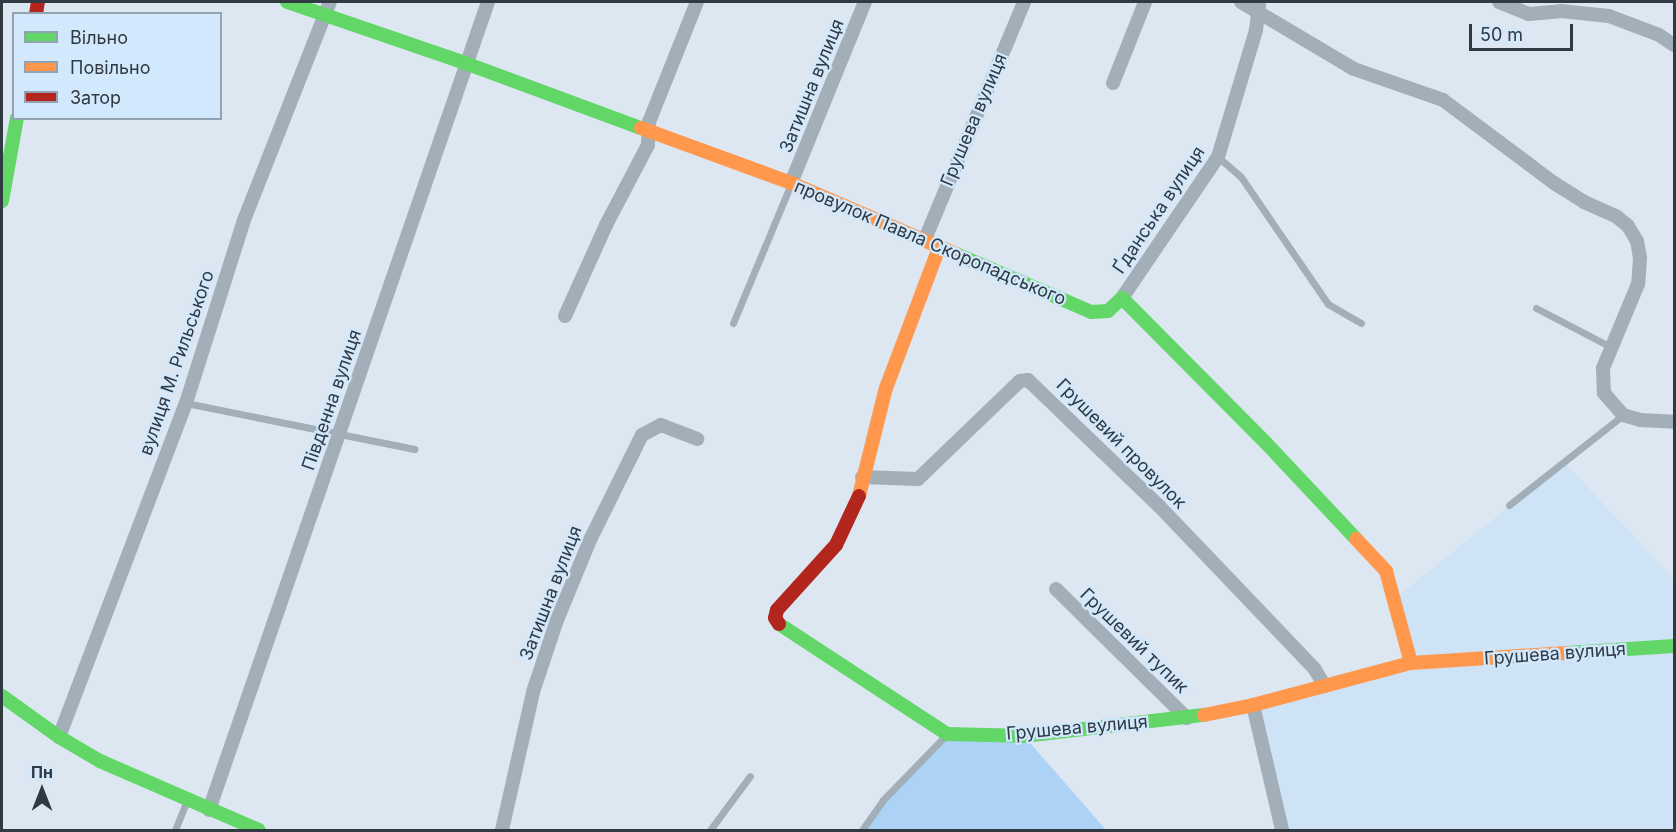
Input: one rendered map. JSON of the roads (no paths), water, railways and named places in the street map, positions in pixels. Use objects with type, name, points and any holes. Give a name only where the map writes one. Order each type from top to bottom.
[{"type":"street","name":"провулок Павла Скоропадського","points":[[287,2],[328,7],[465,63],[791,183],[1091,312],[1108,311],[1122,298]]},
{"type":"street","name":"Південна вулиця","points":[[209,810],[465,63],[488,2]]},
{"type":"street","points":[[565,316],[606,225],[648,145],[649,122],[697,2]]},
{"type":"street","name":"Затишна вулиця","points":[[791,183],[865,2]]},
{"type":"street","name":"Грушева вулиця","points":[[925,239],[1024,2]]},
{"type":"street","points":[[1113,83],[1146,2]]},
{"type":"street","points":[[1241,2],[1259,6],[1325,54],[1354,69],[1443,100],[1554,183],[1584,202],[1617,217],[1628,226],[1637,241],[1640,258],[1638,284],[1603,368],[1604,393],[1623,415],[1640,420],[1674,422]]},
{"type":"street","points":[[1499,2],[1529,14],[1561,11],[1609,16],[1659,35],[1674,45]]},
{"type":"street","name":"Ґданська вулиця","points":[[1122,298],[1218,157],[1256,30],[1259,6]]},
{"type":"street","name":"вулиця М. Рильського","points":[[59,737],[186,403],[244,220],[328,7]]},
{"type":"street","points":[[2,201],[17,120]]},
{"type":"street","points":[[939,248],[886,388],[857,502],[836,545],[777,610],[775,618],[779,625],[947,734]]},
{"type":"street","points":[[1122,298],[1266,442],[1386,571],[1411,663]]},
{"type":"street","name":"Грушевий провулок","points":[[862,477],[918,479],[1020,381],[1028,380],[1160,507],[1314,668],[1325,686]]},
{"type":"street","name":"Затишна вулиця","points":[[502,831],[533,692],[557,620],[590,540],[642,435],[662,425],[696,439]]},
{"type":"street","name":"Грушевий тупик","points":[[1056,589],[1187,718]]},
{"type":"street","name":"Грушева вулиця","points":[[947,734],[1024,736],[1187,718],[1253,705],[1411,663],[1674,646]]},
{"type":"street","points":[[2,696],[59,737],[100,761],[186,801],[259,831]]},
{"type":"street","points":[[1253,705],[1282,831]]},
{"type":"lane","points":[[1218,157],[1241,177],[1328,304],[1361,323]]},
{"type":"lane","points":[[733,323],[791,183]]},
{"type":"lane","points":[[1536,308],[1611,347]]},
{"type":"lane","points":[[186,403],[339,436],[414,449]]},
{"type":"lane","points":[[1509,505],[1623,415]]},
{"type":"lane","points":[[862,831],[883,800],[947,734]]},
{"type":"lane","points":[[710,831],[750,776]]},
{"type":"lane","points":[[175,831],[186,801]]}]
